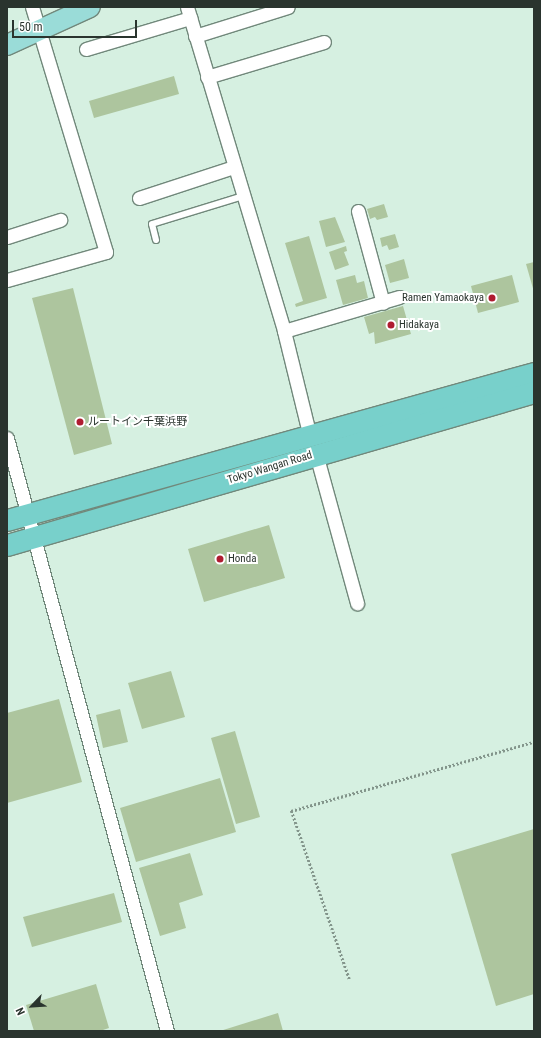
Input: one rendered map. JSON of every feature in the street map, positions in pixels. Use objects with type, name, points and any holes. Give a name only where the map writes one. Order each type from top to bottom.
[{"type":"highway","name":"Tokyo Wangan Road","points":[[7,545],[33,538],[534,373]]},
{"type":"highway","name":"Tokyo Wangan Road","points":[[7,520],[27,513],[534,392]]},
{"type":"main road","points":[[7,45],[90,7]]},
{"type":"street","points":[[7,280],[106,252],[32,7]]},
{"type":"street","points":[[195,36],[288,7]]},
{"type":"street","points":[[86,49],[188,13],[284,331],[313,445],[357,603]]},
{"type":"street","points":[[207,77],[324,42]]},
{"type":"street","points":[[139,198],[234,167]]},
{"type":"street","points":[[358,211],[382,303]]},
{"type":"street","points":[[7,237],[60,220]]},
{"type":"street","points":[[284,331],[399,297]]},
{"type":"street","points":[[7,438],[167,1031]]},
{"type":"lane","points":[[156,240],[152,224],[243,196]]},
{"type":"path","points":[[349,979],[291,812],[534,742]]},
{"type":"building","points":[[174,76],[179,94],[94,118],[89,101]]},
{"type":"building","points":[[384,204],[388,217],[377,220],[375,217],[370,219],[367,209]]},
{"type":"building","points":[[335,217],[345,242],[326,247],[319,221]]},
{"type":"building","points":[[395,234],[399,247],[389,250],[387,245],[382,247],[380,238]]},
{"type":"building","points":[[309,236],[327,298],[296,307],[295,304],[303,301],[285,243]]},
{"type":"building","points":[[346,246],[347,251],[344,252],[349,265],[335,270],[329,252]]},
{"type":"building","points":[[404,259],[409,278],[390,283],[385,265]]},
{"type":"building","points":[[534,262],[534,292],[526,264]]},
{"type":"building","points":[[355,275],[357,283],[364,281],[368,298],[343,305],[336,280]]},
{"type":"building","points":[[512,275],[519,302],[478,313],[471,286]]},
{"type":"building","points":[[73,288],[112,444],[74,455],[32,298]]},
{"type":"building","points":[[403,306],[411,334],[375,344],[374,332],[369,334],[364,317]]},
{"type":"building","points":[[269,525],[285,578],[204,602],[188,549]]},
{"type":"building","points":[[171,671],[185,717],[142,729],[128,683]]},
{"type":"building","points":[[59,699],[82,782],[7,803],[7,713]]},
{"type":"building","points":[[120,709],[128,742],[103,748],[96,715]]},
{"type":"building","points":[[235,731],[260,817],[236,824],[211,738]]},
{"type":"building","points":[[220,778],[236,832],[136,862],[120,808]]},
{"type":"building","points":[[534,829],[534,994],[496,1006],[451,854]]},
{"type":"building","points":[[190,853],[203,895],[179,903],[186,928],[160,936],[139,868]]},
{"type":"building","points":[[114,893],[122,922],[32,947],[23,917]]},
{"type":"building","points":[[96,984],[109,1028],[100,1031],[34,1031],[26,1005]]},
{"type":"building","points":[[278,1013],[283,1031],[220,1031]]},
{"type":"place","name":"Ramen Yamaokaya","points":[[492,298]]},
{"type":"place","name":"Hidakaya","points":[[391,325]]},
{"type":"place","name":"ルートイン千葉浜野","points":[[80,422]]},
{"type":"place","name":"Honda","points":[[220,559]]}]
